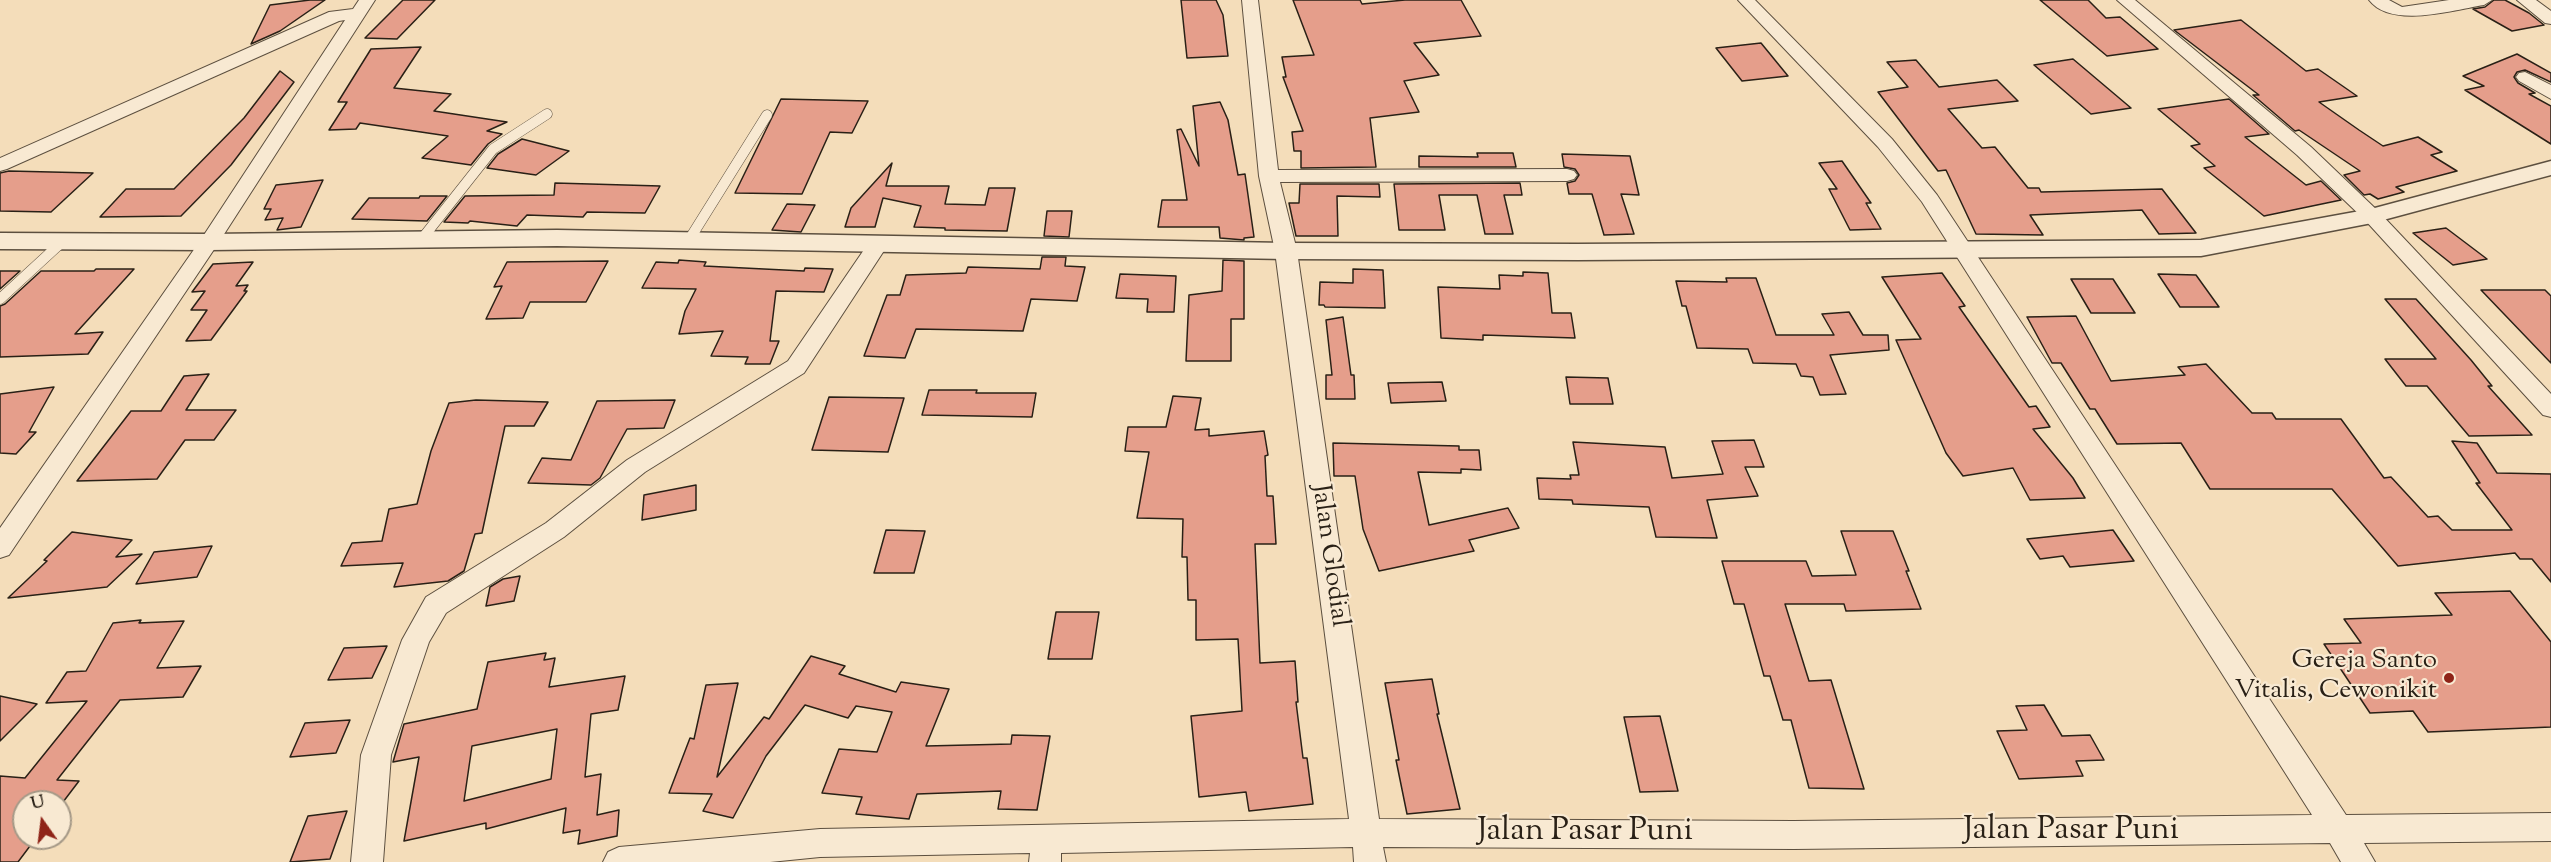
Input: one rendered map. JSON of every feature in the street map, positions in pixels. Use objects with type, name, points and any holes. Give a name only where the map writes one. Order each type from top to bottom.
[{"type":"street","name":"Jalan Glodial","points":[[1250,0],[1269,176],[1286,251],[1368,847]]},
{"type":"street","points":[[1746,0],[1885,143],[1930,199],[2359,862]]},
{"type":"street","points":[[2125,0],[2304,151],[2372,216],[2551,409]]},
{"type":"street","points":[[2377,0],[2391,9],[2402,12],[2484,0]]},
{"type":"street","points":[[2525,0],[2551,19]]},
{"type":"street","points":[[0,165],[335,16],[363,6]]},
{"type":"street","points":[[0,548],[209,242],[363,6]]},
{"type":"street","points":[[2525,77],[2551,93]]},
{"type":"street","points":[[0,241],[689,240],[1286,251],[1963,251],[2201,248],[2372,216],[2551,168]]},
{"type":"street","points":[[1269,176],[1567,175]]},
{"type":"street","points":[[367,862],[376,755],[416,640],[436,605],[555,530],[636,466],[796,367],[805,357],[819,330],[879,243]]},
{"type":"street","name":"Jalan Pasar Puni","points":[[619,862],[820,843],[1046,851],[1368,847],[1806,835],[2551,827]]},
{"type":"lane","points":[[421,240],[493,149],[547,114]]},
{"type":"lane","points":[[689,240],[767,115]]},
{"type":"lane","points":[[0,299],[62,242]]},
{"type":"building","points":[[325,0],[280,31],[251,44],[270,5]]},
{"type":"building","points":[[403,0],[435,0],[397,39],[365,38]]},
{"type":"building","points":[[1181,0],[1216,0],[1223,15],[1228,56],[1187,58]]},
{"type":"building","points":[[1293,0],[1360,0],[1362,4],[1405,0],[1461,0],[1481,36],[1414,43],[1439,75],[1404,81],[1419,112],[1370,118],[1376,167],[1301,168],[1301,151],[1294,151],[1292,132],[1303,131],[1283,77],[1286,77],[1282,57],[1314,55]]},
{"type":"building","points":[[2040,0],[2088,0],[2106,18],[2120,17],[2158,49],[2107,56]]},
{"type":"building","points":[[2494,0],[2505,0],[2529,13],[2544,25],[2512,31],[2473,9],[2485,7]]},
{"type":"building","points":[[2241,20],[2306,71],[2318,69],[2357,96],[2319,102],[2359,130],[2383,146],[2418,137],[2442,152],[2431,155],[2457,171],[2396,187],[2404,192],[2378,199],[2370,194],[2364,195],[2344,175],[2360,171],[2299,130],[2295,131],[2253,95],[2259,95],[2174,30]]},
{"type":"building","points":[[1761,43],[1788,76],[1742,81],[1716,48]]},
{"type":"building","points":[[421,47],[394,88],[451,94],[434,111],[507,122],[487,131],[502,134],[488,144],[471,165],[422,158],[448,136],[360,123],[356,129],[329,130],[347,102],[338,102],[371,49]]},
{"type":"building","points":[[2517,54],[2551,73],[2551,82],[2525,70],[2517,72],[2514,77],[2518,83],[2535,93],[2529,94],[2551,106],[2551,144],[2465,90],[2484,86],[2463,76]]},
{"type":"building","points":[[2073,59],[2131,108],[2091,114],[2034,65]]},
{"type":"building","points":[[1916,60],[1939,87],[1997,80],[2018,101],[1948,109],[1982,148],[1995,147],[2028,188],[2039,188],[2041,192],[2162,189],[2196,233],[2159,234],[2142,210],[2030,215],[2043,235],[1976,234],[1946,170],[1938,171],[1878,92],[1908,87],[1887,62]]},
{"type":"building","points":[[280,71],[294,82],[231,165],[181,216],[100,217],[126,189],[174,189],[244,118]]},
{"type":"building","points":[[781,99],[868,101],[852,133],[830,132],[802,194],[735,193]]},
{"type":"building","points":[[2229,99],[2269,134],[2245,137],[2306,185],[2321,181],[2341,200],[2264,216],[2204,168],[2215,166],[2191,146],[2200,144],[2158,109]]},
{"type":"building","points":[[1220,102],[1228,120],[1238,175],[1245,174],[1254,237],[1244,238],[1244,240],[1220,238],[1219,227],[1158,227],[1162,200],[1187,200],[1177,130],[1181,129],[1199,166],[1193,106]]},
{"type":"building","points":[[522,139],[569,151],[536,175],[487,168],[498,154]]},
{"type":"building","points":[[1477,153],[1513,153],[1516,167],[1419,167],[1419,156],[1478,157]]},
{"type":"building","points":[[1562,154],[1630,156],[1639,195],[1621,194],[1634,234],[1604,235],[1592,194],[1569,194],[1567,183],[1575,181],[1579,175],[1575,169],[1564,167]]},
{"type":"building","points":[[1842,161],[1871,203],[1866,203],[1881,229],[1850,230],[1829,189],[1837,189],[1819,163]]},
{"type":"building","points":[[892,163],[886,186],[949,186],[945,204],[985,205],[989,188],[1015,188],[1007,231],[914,227],[921,206],[883,198],[875,227],[845,227],[851,208]]},
{"type":"building","points":[[9,171],[93,173],[51,212],[0,211],[0,173]]},
{"type":"building","points":[[323,180],[301,227],[277,230],[283,218],[265,220],[271,209],[264,209],[276,185]]},
{"type":"building","points":[[555,183],[660,186],[645,213],[587,212],[583,217],[527,215],[517,226],[470,221],[468,223],[444,222],[465,196],[554,195]]},
{"type":"building","points":[[1520,183],[1522,195],[1504,195],[1513,234],[1485,234],[1477,195],[1439,195],[1445,230],[1399,230],[1394,184]]},
{"type":"building","points":[[1300,184],[1379,184],[1380,197],[1337,196],[1338,236],[1296,236],[1289,203],[1299,203]]},
{"type":"building","points":[[420,196],[447,196],[427,221],[352,219],[369,198],[419,198]]},
{"type":"building","points":[[787,204],[815,205],[801,232],[772,230]]},
{"type":"building","points":[[1047,211],[1072,211],[1069,237],[1044,236]]},
{"type":"building","points":[[2446,228],[2487,259],[2453,265],[2413,233]]},
{"type":"building","points":[[1042,257],[1066,257],[1065,266],[1085,267],[1077,301],[1031,299],[1023,331],[916,329],[905,358],[864,356],[887,295],[900,295],[906,275],[966,273],[968,267],[1040,269]]},
{"type":"building","points":[[679,260],[706,262],[704,266],[804,271],[805,268],[833,269],[824,292],[776,291],[770,341],[779,341],[770,364],[745,364],[748,357],[711,356],[723,331],[679,334],[685,311],[696,289],[642,288],[656,262],[678,263]]},
{"type":"building","points":[[1223,260],[1244,261],[1244,319],[1231,319],[1231,361],[1186,361],[1189,295],[1222,291]]},
{"type":"building","points":[[608,261],[586,302],[530,302],[523,318],[486,319],[502,286],[494,287],[507,262]]},
{"type":"building","points":[[253,262],[236,286],[248,285],[244,291],[247,291],[211,340],[186,341],[207,310],[191,310],[205,291],[192,292],[213,264]]},
{"type":"building","points":[[96,269],[134,269],[75,334],[103,332],[88,354],[0,357],[0,306],[41,271],[94,271]]},
{"type":"building","points":[[1353,269],[1383,270],[1385,308],[1319,305],[1320,282],[1353,283]]},
{"type":"building","points":[[0,271],[20,271],[0,289]]},
{"type":"building","points":[[1523,272],[1548,273],[1552,313],[1571,313],[1575,338],[1483,335],[1483,340],[1441,338],[1438,287],[1500,289],[1499,275],[1523,276]]},
{"type":"building","points":[[1942,273],[1965,306],[1959,307],[2029,407],[2036,406],[2050,427],[2033,429],[2073,478],[2085,498],[2030,500],[2013,468],[1963,476],[1946,453],[1896,340],[1921,339],[1882,277]]},
{"type":"building","points":[[1120,274],[1176,276],[1174,312],[1147,312],[1148,299],[1116,298]]},
{"type":"building","points":[[2158,274],[2196,275],[2219,307],[2180,307]]},
{"type":"building","points":[[1726,278],[1756,278],[1776,335],[1834,335],[1822,314],[1849,312],[1863,335],[1888,335],[1889,350],[1830,355],[1846,394],[1820,395],[1813,377],[1801,376],[1796,364],[1753,363],[1748,349],[1697,348],[1686,306],[1682,306],[1676,281],[1727,282]]},
{"type":"building","points":[[2071,279],[2113,279],[2135,313],[2091,313]]},
{"type":"building","points":[[2481,290],[2545,290],[2551,296],[2551,363]]},
{"type":"building","points":[[2385,299],[2416,299],[2471,360],[2492,386],[2488,386],[2532,435],[2469,436],[2427,386],[2406,386],[2385,359],[2436,359]]},
{"type":"building","points":[[2076,316],[2111,381],[2185,375],[2178,367],[2206,364],[2252,413],[2272,413],[2276,419],[2341,419],[2384,478],[2391,477],[2428,517],[2438,516],[2452,530],[2512,530],[2476,483],[2480,483],[2452,441],[2477,443],[2497,473],[2551,474],[2551,582],[2532,559],[2520,559],[2515,553],[2398,566],[2332,489],[2210,489],[2181,443],[2117,444],[2095,409],[2090,409],[2061,363],[2052,363],[2027,317]]},
{"type":"building","points":[[1343,317],[1351,375],[1354,375],[1355,399],[1326,399],[1326,375],[1332,375],[1326,320]]},
{"type":"building","points":[[209,374],[186,410],[236,410],[214,440],[185,440],[157,479],[77,481],[131,411],[161,411],[184,376]]},
{"type":"building","points":[[1566,377],[1608,378],[1613,404],[1570,404]]},
{"type":"building","points":[[1442,382],[1446,401],[1391,403],[1388,383]]},
{"type":"building","points":[[54,387],[29,432],[36,432],[16,454],[0,453],[0,394]]},
{"type":"building","points":[[929,390],[1036,393],[1032,417],[922,415]]},
{"type":"building","points":[[1173,396],[1201,398],[1195,430],[1209,429],[1209,436],[1264,431],[1268,455],[1265,456],[1267,496],[1273,496],[1276,544],[1255,544],[1260,663],[1295,661],[1298,702],[1296,702],[1303,758],[1307,758],[1313,804],[1249,811],[1246,792],[1199,797],[1191,716],[1242,711],[1238,639],[1196,640],[1196,600],[1188,600],[1187,557],[1182,557],[1183,519],[1137,518],[1149,452],[1125,451],[1128,427],[1166,427]]},
{"type":"building","points":[[829,397],[904,398],[888,452],[812,450]]},
{"type":"building","points":[[476,400],[548,402],[534,426],[505,426],[482,533],[475,534],[464,571],[448,581],[394,587],[403,563],[341,566],[352,543],[382,541],[389,509],[417,504],[431,451],[449,403]]},
{"type":"building","points":[[675,400],[664,428],[627,429],[600,478],[591,485],[528,483],[542,458],[571,460],[597,401]]},
{"type":"building","points":[[1754,440],[1764,467],[1745,467],[1758,496],[1707,500],[1717,538],[1656,537],[1649,507],[1573,504],[1572,500],[1539,499],[1537,478],[1571,479],[1570,475],[1579,475],[1573,442],[1665,447],[1672,478],[1723,474],[1712,441]]},
{"type":"building","points":[[1333,443],[1459,446],[1459,450],[1479,450],[1481,470],[1461,469],[1461,473],[1418,472],[1429,525],[1508,508],[1519,528],[1469,540],[1474,551],[1379,571],[1363,529],[1355,476],[1334,476]]},
{"type":"building","points":[[696,485],[696,510],[642,520],[644,495]]},
{"type":"building","points":[[886,530],[925,531],[914,573],[874,573]]},
{"type":"building","points":[[2113,530],[2134,561],[2070,567],[2063,556],[2040,559],[2027,539]]},
{"type":"building","points":[[1841,531],[1893,531],[1921,609],[1846,611],[1844,604],[1785,604],[1809,681],[1831,680],[1864,789],[1809,788],[1791,720],[1783,720],[1770,676],[1764,676],[1744,604],[1734,604],[1722,561],[1806,561],[1812,576],[1856,575]]},
{"type":"building","points":[[72,532],[132,540],[116,557],[142,554],[107,587],[8,598],[47,561],[44,560]]},
{"type":"building","points":[[212,546],[197,577],[136,584],[154,552]]},
{"type":"building","points":[[520,576],[514,601],[486,606],[490,587],[503,579]]},
{"type":"building","name":"Gereja Santo Vitalis, Cewonikit","points":[[2510,591],[2551,642],[2551,727],[2428,732],[2413,711],[2370,713],[2324,644],[2361,643],[2344,619],[2452,615],[2435,593]]},
{"type":"building","points":[[1056,612],[1099,612],[1092,659],[1048,659]]},
{"type":"building","points":[[141,620],[139,623],[184,621],[157,668],[201,666],[183,697],[120,700],[57,780],[79,781],[72,790],[12,790],[12,850],[27,850],[18,862],[0,862],[0,776],[25,778],[87,701],[46,703],[67,672],[86,671],[113,623]]},
{"type":"building","points":[[387,646],[372,678],[328,680],[344,648]]},
{"type":"building","points":[[546,653],[544,660],[555,658],[549,687],[625,676],[618,710],[591,714],[585,777],[601,774],[597,815],[619,810],[617,836],[578,844],[580,830],[563,833],[566,808],[486,829],[486,823],[404,841],[419,757],[393,762],[404,724],[477,709],[488,662]],"holes":[[[557,729],[551,779],[464,801],[472,746]]]},
{"type":"building","points":[[811,656],[845,666],[839,674],[896,692],[901,682],[949,689],[926,746],[1011,744],[1012,735],[1050,736],[1037,810],[998,809],[1001,791],[917,794],[909,819],[856,814],[862,797],[822,793],[839,749],[877,752],[892,712],[856,706],[848,718],[805,705],[766,756],[733,818],[703,811],[712,794],[669,793],[690,738],[694,739],[706,685],[738,683],[717,777],[764,717],[769,719]]},
{"type":"building","points":[[1432,679],[1439,714],[1437,714],[1460,809],[1407,814],[1396,760],[1399,760],[1385,683]]},
{"type":"building","points":[[0,696],[37,704],[0,741]]},
{"type":"building","points":[[2044,705],[2062,736],[2090,735],[2104,760],[2076,761],[2083,776],[2019,779],[1997,731],[2027,730],[2016,706]]},
{"type":"building","points":[[1660,716],[1678,791],[1640,792],[1624,717]]},
{"type":"building","points":[[350,720],[336,753],[290,757],[305,723]]},
{"type":"building","points":[[347,811],[330,859],[290,862],[308,816]]},
{"type":"place","name":"Gereja Santo Vitalis, Cewonikit","points":[[2449,678]]}]
